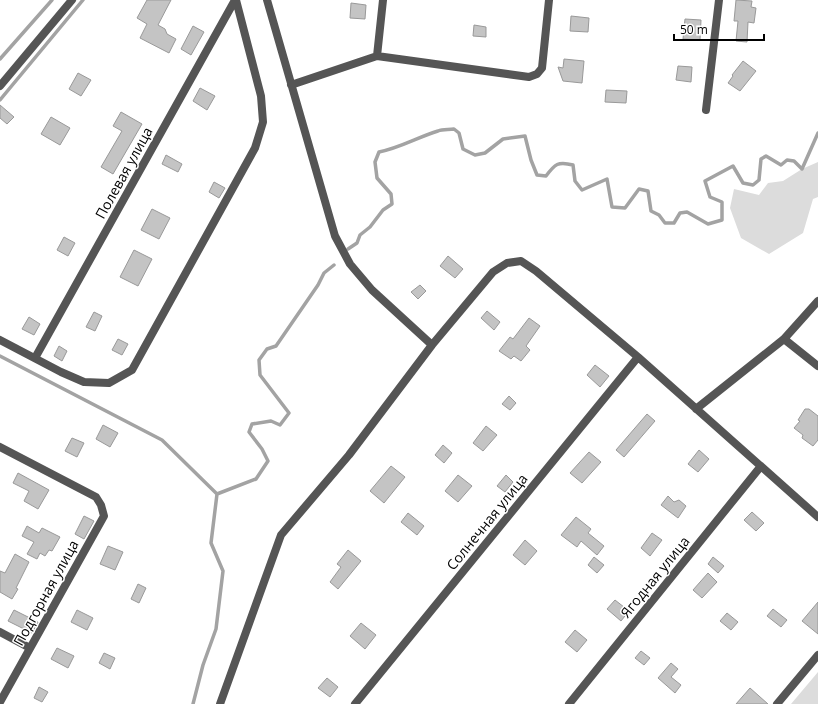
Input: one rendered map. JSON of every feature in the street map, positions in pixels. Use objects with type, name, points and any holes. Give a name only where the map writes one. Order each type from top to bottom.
[{"type":"street","points":[[0,86],[72,0]]},
{"type":"street","points":[[0,340],[84,382],[109,383],[132,370],[255,148],[263,122],[261,96],[236,0]]},
{"type":"street","name":"Полевая улица","points":[[35,358],[236,0]]},
{"type":"street","points":[[267,0],[335,236],[350,264],[372,290],[432,345]]},
{"type":"street","points":[[377,56],[383,0]]},
{"type":"street","points":[[291,85],[377,56],[529,77],[537,74],[542,68],[550,0]]},
{"type":"street","points":[[706,110],[719,0]]},
{"type":"street","points":[[220,704],[281,535],[349,455],[432,345],[493,272],[507,263],[521,261],[536,271],[638,357],[818,516]]},
{"type":"street","points":[[696,409],[784,339],[818,301]]},
{"type":"street","points":[[784,339],[818,366]]},
{"type":"street","name":"Солнечная улица","points":[[355,704],[638,357]]},
{"type":"street","name":"Подгорная улица","points":[[0,447],[96,497],[101,505],[104,516],[0,702]]},
{"type":"street","name":"Ягодная улица","points":[[568,704],[761,466]]},
{"type":"street","points":[[0,632],[30,648]]},
{"type":"street","points":[[777,704],[818,655]]},
{"type":"shaded area","points":[[818,162],[818,197],[813,199],[803,233],[769,254],[741,238],[730,208],[734,189],[759,195],[768,183],[783,181],[802,169]]},
{"type":"shaded area","points":[[818,672],[818,704],[791,704]]},
{"type":"building","points":[[147,0],[171,0],[158,25],[165,29],[167,34],[176,39],[169,53],[140,38],[147,24],[137,18]]},
{"type":"building","points":[[736,0],[752,1],[751,7],[756,8],[754,23],[748,22],[747,42],[736,41],[738,21],[734,21]]},
{"type":"building","points":[[351,3],[366,5],[365,19],[350,18]]},
{"type":"building","points":[[571,16],[589,18],[588,32],[570,31]]},
{"type":"building","points":[[685,19],[701,20],[700,40],[683,39]]},
{"type":"building","points":[[474,25],[486,27],[486,37],[473,36]]},
{"type":"building","points":[[193,26],[204,32],[191,55],[181,49]]},
{"type":"building","points":[[564,59],[584,61],[582,83],[563,81],[558,67],[563,68]]},
{"type":"building","points":[[743,61],[756,71],[740,91],[728,83],[733,76],[732,75]]},
{"type":"building","points":[[678,66],[692,67],[691,82],[676,80]]},
{"type":"building","points":[[78,73],[91,80],[81,96],[69,89]]},
{"type":"building","points":[[200,88],[215,96],[207,110],[193,101]]},
{"type":"building","points":[[606,90],[627,91],[626,103],[605,102]]},
{"type":"building","points":[[0,105],[14,117],[7,124],[0,118]]},
{"type":"building","points":[[121,112],[142,124],[113,174],[101,167],[122,131],[113,126]]},
{"type":"building","points":[[51,117],[70,128],[60,145],[41,134]]},
{"type":"building","points":[[166,155],[182,164],[178,172],[162,164]]},
{"type":"building","points":[[214,182],[225,188],[219,198],[209,192]]},
{"type":"building","points":[[152,209],[170,218],[159,239],[141,230]]},
{"type":"building","points":[[64,237],[75,243],[68,256],[57,250]]},
{"type":"building","points":[[134,250],[152,259],[138,286],[120,277]]},
{"type":"building","points":[[448,256],[463,269],[455,278],[440,266]]},
{"type":"building","points":[[420,285],[426,291],[418,299],[411,292]]},
{"type":"building","points":[[487,311],[500,322],[494,330],[481,318]]},
{"type":"building","points":[[94,312],[102,316],[95,331],[86,327]]},
{"type":"building","points":[[29,317],[40,324],[34,335],[22,329]]},
{"type":"building","points":[[529,318],[540,326],[526,346],[530,350],[521,361],[514,356],[511,359],[499,351],[510,337],[513,339]]},
{"type":"building","points":[[118,339],[128,344],[122,355],[112,350]]},
{"type":"building","points":[[59,346],[67,351],[62,361],[54,356]]},
{"type":"building","points":[[595,365],[609,376],[600,387],[587,375]]},
{"type":"building","points":[[509,396],[516,403],[510,410],[502,404]]},
{"type":"building","points":[[805,409],[809,409],[818,416],[818,440],[813,446],[802,438],[803,435],[794,428],[800,421],[798,420]]},
{"type":"building","points":[[647,414],[655,421],[624,457],[616,450]]},
{"type":"building","points":[[103,425],[118,433],[110,447],[96,439]]},
{"type":"building","points":[[486,426],[497,435],[483,451],[473,443]]},
{"type":"building","points":[[72,438],[84,443],[77,457],[65,451]]},
{"type":"building","points":[[443,445],[452,453],[444,463],[435,455]]},
{"type":"building","points":[[699,450],[709,459],[698,472],[688,464]]},
{"type":"building","points":[[589,452],[601,462],[582,483],[570,473]]},
{"type":"building","points":[[391,466],[405,477],[384,503],[370,491]]},
{"type":"building","points":[[18,473],[49,490],[38,509],[24,501],[29,491],[13,483]]},
{"type":"building","points":[[458,475],[472,486],[458,502],[445,491]]},
{"type":"building","points":[[506,475],[513,482],[505,492],[497,486]]},
{"type":"building","points":[[668,496],[674,502],[679,500],[686,506],[678,518],[661,505]]},
{"type":"building","points":[[752,512],[764,523],[756,531],[744,520]]},
{"type":"building","points":[[408,513],[424,526],[417,535],[401,522]]},
{"type":"building","points":[[84,516],[94,521],[84,539],[75,534]]},
{"type":"building","points":[[576,517],[591,529],[588,533],[604,546],[597,555],[581,541],[577,547],[561,535]]},
{"type":"building","points":[[27,526],[39,533],[42,528],[60,537],[52,551],[49,550],[45,556],[40,553],[37,559],[27,554],[34,542],[22,536]]},
{"type":"building","points":[[652,533],[662,540],[650,556],[641,548]]},
{"type":"building","points":[[525,540],[537,551],[525,565],[513,555]]},
{"type":"building","points":[[108,546],[123,552],[115,570],[100,564]]},
{"type":"building","points":[[348,550],[361,561],[338,589],[330,582],[341,567],[337,564]]},
{"type":"building","points":[[15,554],[29,562],[16,588],[18,589],[12,599],[0,592],[0,571],[5,573]]},
{"type":"building","points":[[594,557],[604,565],[597,573],[588,565]]},
{"type":"building","points":[[713,557],[724,566],[718,573],[708,564]]},
{"type":"building","points":[[708,573],[717,582],[702,598],[693,590]]},
{"type":"building","points":[[138,584],[146,588],[139,603],[131,599]]},
{"type":"building","points":[[615,600],[629,611],[621,621],[607,609]]},
{"type":"building","points":[[818,602],[818,634],[802,621]]},
{"type":"building","points":[[773,609],[787,620],[781,627],[767,616]]},
{"type":"building","points":[[14,610],[38,622],[32,633],[8,621]]},
{"type":"building","points":[[77,610],[93,618],[87,630],[71,622]]},
{"type":"building","points":[[727,613],[738,622],[731,630],[720,621]]},
{"type":"building","points":[[361,623],[376,635],[365,649],[350,636]]},
{"type":"building","points":[[575,630],[587,640],[577,652],[565,642]]},
{"type":"building","points":[[57,648],[74,656],[68,668],[51,659]]},
{"type":"building","points":[[641,651],[650,658],[644,665],[635,658]]},
{"type":"building","points":[[104,653],[115,658],[110,669],[99,663]]},
{"type":"building","points":[[671,663],[678,669],[671,677],[681,685],[675,693],[658,678]]},
{"type":"building","points":[[327,678],[338,687],[330,697],[318,688]]},
{"type":"building","points":[[39,687],[48,692],[42,702],[34,698]]},
{"type":"building","points":[[750,688],[768,704],[736,704]]},
{"type":"waterway","points":[[0,59],[52,0]]},
{"type":"waterway","points":[[0,100],[83,0]]},
{"type":"waterway","points":[[348,249],[357,243],[360,235],[370,227],[383,210],[392,204],[391,194],[377,178],[375,162],[379,152],[394,148],[440,130],[454,129],[459,133],[463,149],[475,155],[485,153],[503,139],[525,136],[531,160],[537,175],[546,176],[557,164],[564,163],[573,165],[575,181],[582,190],[607,179],[612,207],[625,208],[639,189],[648,191],[651,211],[659,215],[665,223],[674,223],[680,213],[687,212],[708,224],[722,220],[722,202],[710,197],[705,181],[733,166],[743,183],[753,185],[759,180],[761,159],[766,156],[781,165],[787,160],[794,161],[802,169],[818,133]]},
{"type":"waterway","points":[[193,704],[203,665],[216,629],[223,571],[211,543],[217,494],[256,479],[268,461],[262,449],[249,432],[252,424],[271,421],[280,425],[289,413],[260,375],[259,360],[267,349],[276,346],[318,285],[324,273],[334,265]]},
{"type":"waterway","points":[[0,356],[162,440],[217,494]]}]
